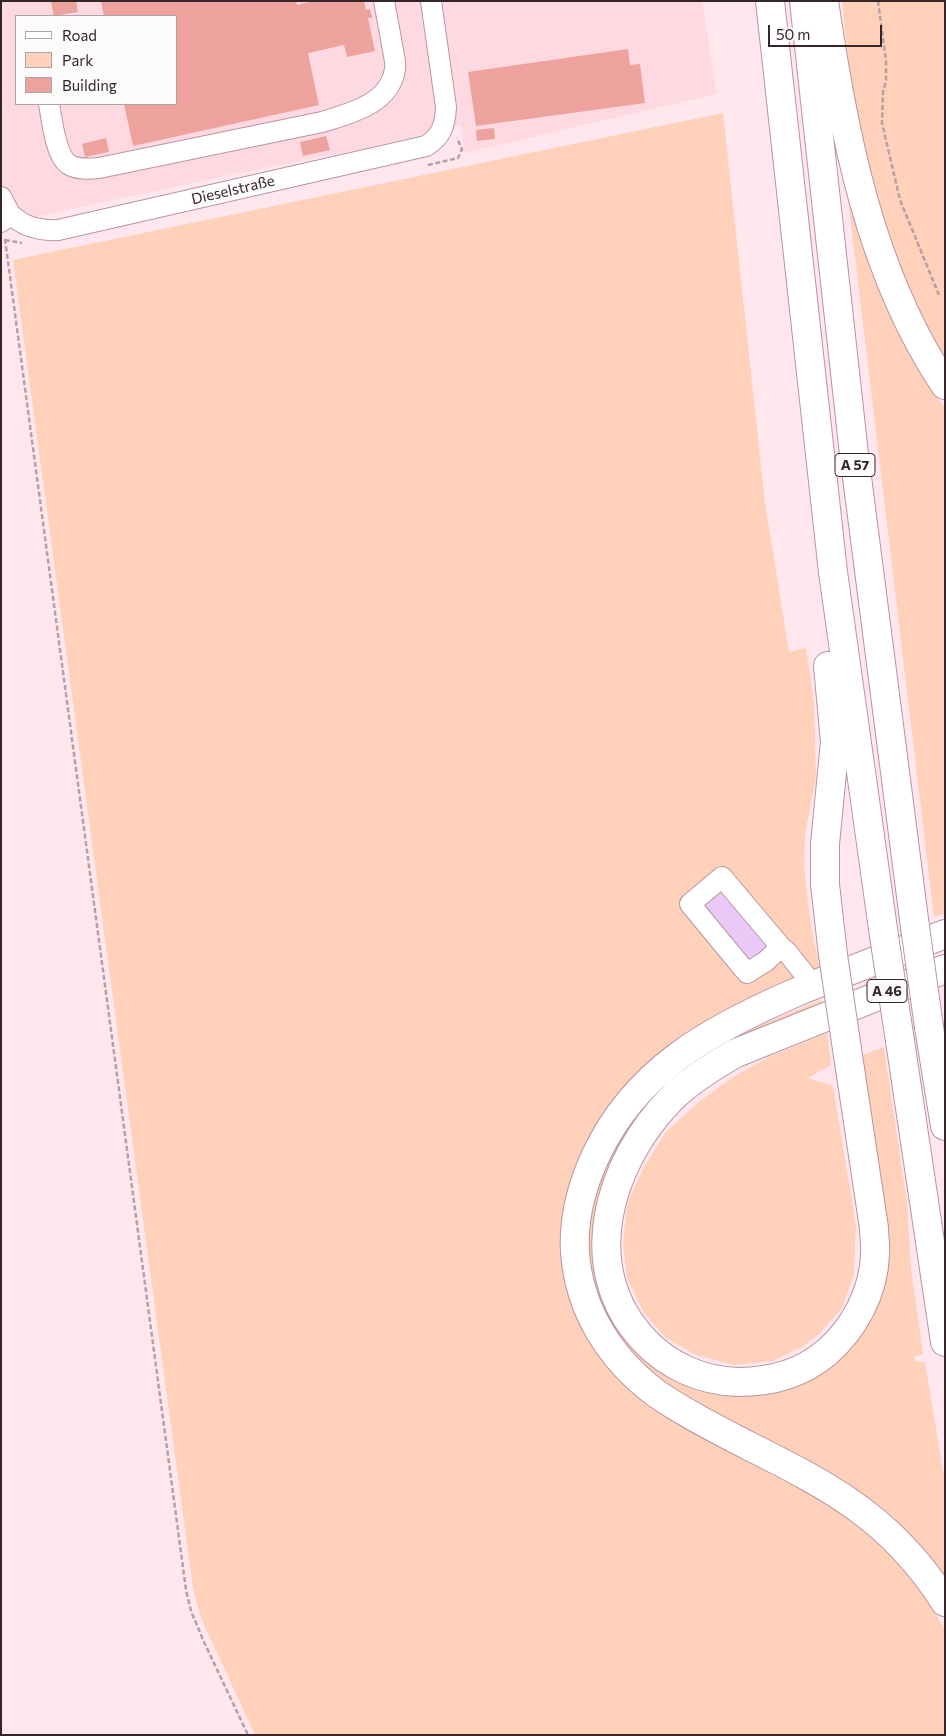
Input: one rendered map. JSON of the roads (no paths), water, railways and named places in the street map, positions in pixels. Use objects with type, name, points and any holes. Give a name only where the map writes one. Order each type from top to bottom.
[{"type":"highway","name":"A 57","points":[[770,1],[833,572],[884,936],[945,1342]]},
{"type":"highway","name":"A 57","points":[[804,1],[854,454],[915,927],[945,1126]]},
{"type":"highway","points":[[824,1],[855,170],[876,242],[900,302],[930,363],[945,385]]},
{"type":"highway","name":"A 46","points":[[833,572],[827,650],[835,742],[825,844],[825,884],[833,956],[847,1050],[874,1228],[875,1254],[872,1276],[859,1312],[848,1330],[818,1359],[796,1371],[776,1378],[754,1382],[730,1382],[709,1379],[689,1372],[670,1362],[653,1349],[636,1331],[624,1313],[614,1291],[605,1241],[608,1216],[620,1176],[630,1155],[655,1118],[671,1099],[697,1077],[736,1053],[762,1041],[945,969]]},
{"type":"highway","points":[[945,934],[813,985],[730,1022],[705,1036],[660,1069],[626,1106],[601,1146],[581,1194],[576,1215],[575,1242],[576,1267],[582,1293],[591,1315],[602,1336],[618,1358],[635,1375],[656,1393],[681,1410],[802,1473],[834,1491],[864,1512],[913,1557],[945,1602]]},
{"type":"street","points":[[49,105],[59,152],[68,164],[84,169],[99,168],[330,120],[375,102],[384,94],[392,79],[396,68],[384,1]]},
{"type":"street","name":"Dieselstraße","points":[[4,211],[19,222],[31,227],[44,231],[58,230],[426,146],[436,140],[442,132],[446,107],[431,1]]},
{"type":"street","points":[[781,947],[766,961],[747,973],[690,904],[722,877],[781,947],[788,952],[813,985]]}]
